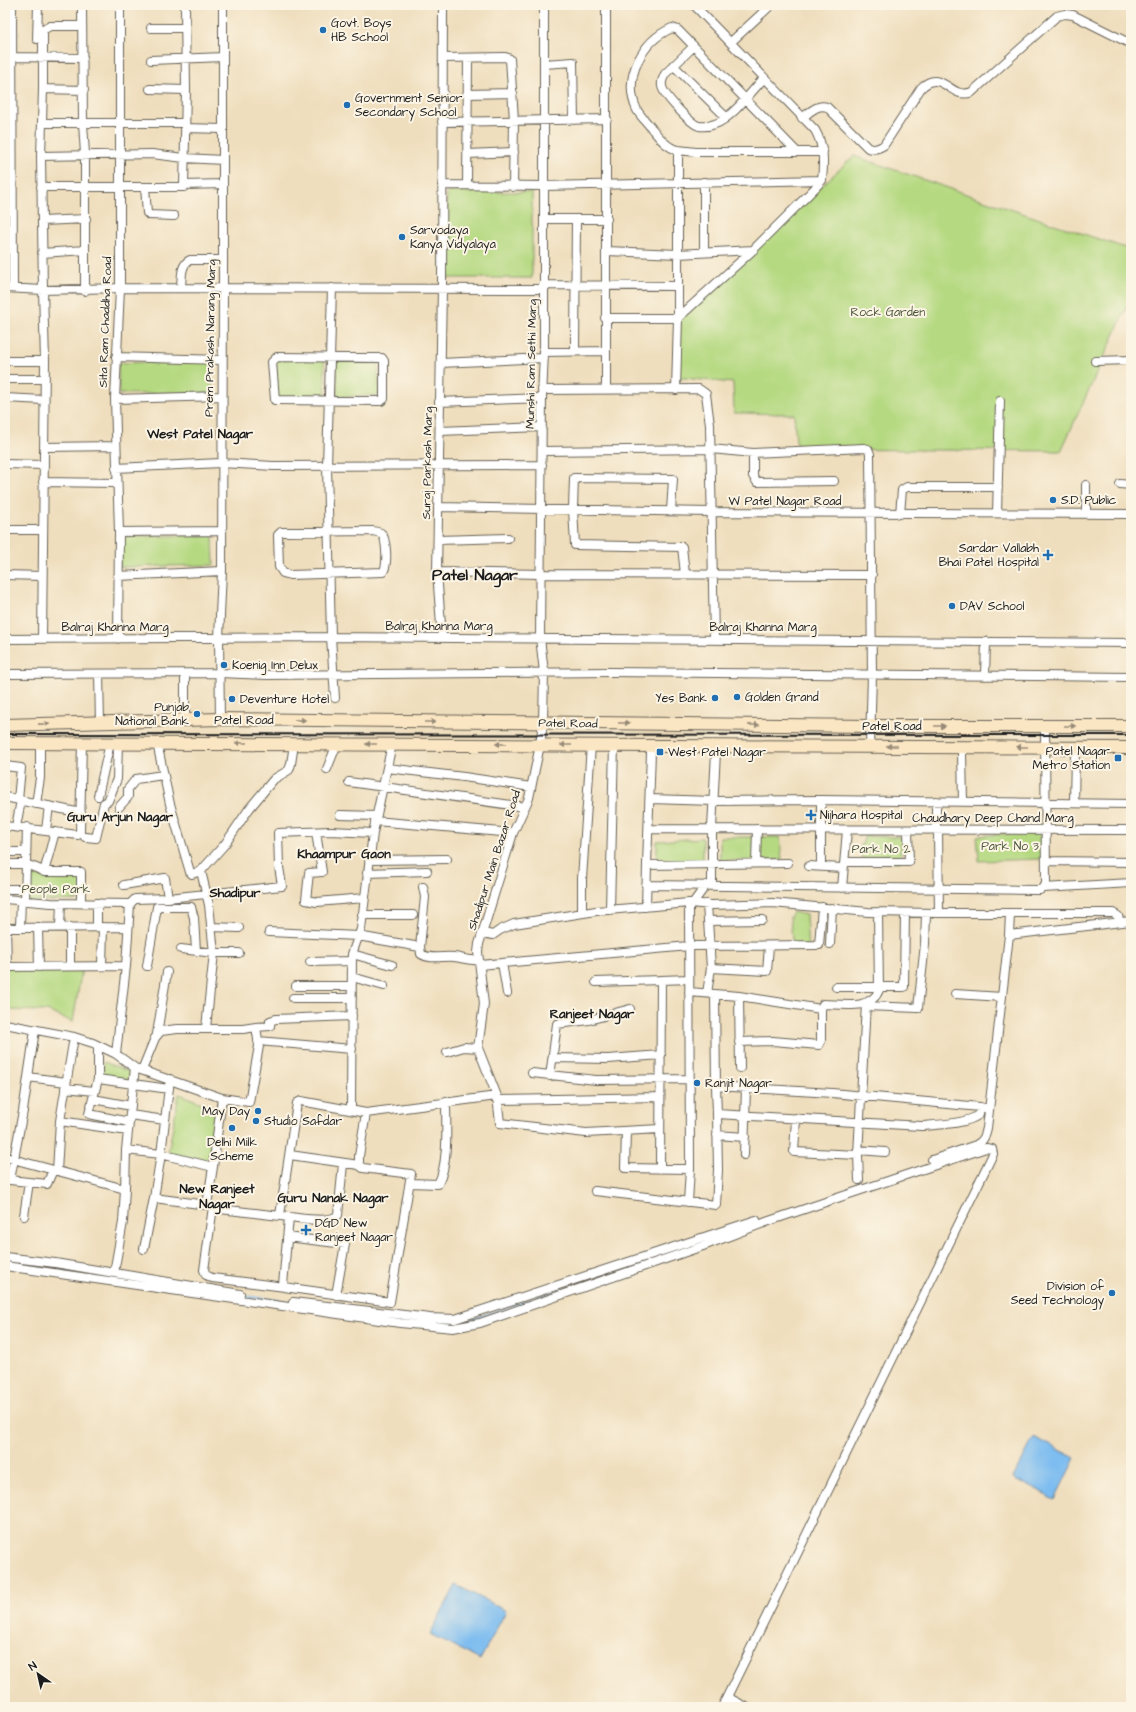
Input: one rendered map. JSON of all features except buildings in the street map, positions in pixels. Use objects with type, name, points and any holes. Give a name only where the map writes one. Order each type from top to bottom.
[{"type":"main road","name":"Patel Road","points":[[5,725],[220,719],[871,726],[1131,726]]},
{"type":"main road","name":"Patel Road","points":[[5,743],[1131,748]]},
{"type":"street","points":[[12,5],[9,288],[85,290],[120,288],[543,287],[606,284],[678,286]]},
{"type":"street","points":[[38,5],[43,89],[41,187],[45,361],[42,639]]},
{"type":"street","points":[[82,5],[84,90],[83,123],[86,219],[85,290]]},
{"type":"street","name":"Sita Ram Chaddha Road","points":[[118,639],[119,532],[116,482],[115,399],[120,288],[120,5]]},
{"type":"street","points":[[184,185],[186,90],[184,28],[185,5]]},
{"type":"street","name":"Prem Prakash Narang Marg","points":[[220,719],[219,638],[222,571],[223,5]]},
{"type":"street","name":"Suraj Parkash Marg","points":[[442,638],[437,572],[442,288],[443,5]]},
{"type":"street","name":"Munshi Ram Sethi Marg","points":[[543,723],[544,672],[540,638],[542,394],[544,355],[544,5]]},
{"type":"street","points":[[606,5],[606,389]]},
{"type":"street","points":[[606,318],[678,318],[752,250],[822,180],[822,144],[814,130],[694,5]]},
{"type":"street","points":[[731,42],[771,5]]},
{"type":"street","points":[[802,118],[817,107],[822,106],[827,108],[868,148],[873,150],[879,149],[884,145],[921,88],[927,82],[934,80],[941,81],[960,94],[966,95],[972,92],[1057,16],[1065,14],[1073,16],[1131,44]]},
{"type":"street","points":[[40,56],[43,30],[45,28],[50,26],[82,26]]},
{"type":"street","points":[[151,28],[184,28]]},
{"type":"street","points":[[797,152],[675,28],[670,29],[649,45],[637,60],[632,84],[633,100],[637,112],[673,149],[696,152],[797,152],[823,152]]},
{"type":"street","points":[[693,46],[673,65],[662,80],[662,86],[664,93],[691,122],[699,126],[717,124],[726,117],[764,78]]},
{"type":"street","points":[[12,57],[40,56],[83,58]]},
{"type":"street","points":[[151,60],[223,57]]},
{"type":"street","points":[[443,58],[505,57],[510,59],[514,120],[514,187]]},
{"type":"street","points":[[467,185],[468,58]]},
{"type":"street","points":[[544,64],[573,62],[574,120]]},
{"type":"street","points":[[673,65],[726,117]]},
{"type":"street","points":[[43,89],[84,90]]},
{"type":"street","points":[[150,89],[186,90]]},
{"type":"street","points":[[468,94],[513,93]]},
{"type":"street","points":[[442,122],[607,119]]},
{"type":"street","points":[[42,123],[120,122],[185,125],[223,129]]},
{"type":"street","points":[[676,390],[678,318],[678,150]]},
{"type":"street","points":[[468,154],[514,152]]},
{"type":"street","points":[[41,156],[85,154],[152,154],[184,158],[223,160]]},
{"type":"street","points":[[442,185],[514,187],[822,180]]},
{"type":"street","points":[[704,182],[704,252]]},
{"type":"street","points":[[41,187],[184,187],[184,185],[223,184]]},
{"type":"street","points":[[145,187],[147,213],[149,215],[174,216]]},
{"type":"street","points":[[42,221],[86,219]]},
{"type":"street","points":[[544,219],[607,219]]},
{"type":"street","points":[[575,351],[576,219]]},
{"type":"street","points":[[42,253],[85,250]]},
{"type":"street","points":[[607,251],[678,254],[752,250]]},
{"type":"street","points":[[181,288],[183,270],[187,262],[190,260],[223,260]]},
{"type":"street","points":[[332,288],[327,466],[331,637],[335,698]]},
{"type":"street","points":[[441,363],[544,355],[575,351],[606,351]]},
{"type":"street","points":[[116,357],[222,360]]},
{"type":"street","points":[[277,357],[330,358],[384,359],[384,399],[381,401],[275,400],[272,362],[277,357]]},
{"type":"street","points":[[1095,361],[1131,360]]},
{"type":"street","points":[[5,361],[45,361]]},
{"type":"street","points":[[5,379],[45,379]]},
{"type":"street","points":[[439,402],[606,389],[699,389],[706,394],[711,449],[710,512],[714,639]]},
{"type":"street","points":[[115,399],[222,396]]},
{"type":"street","points":[[5,398],[44,400]]},
{"type":"street","points":[[997,513],[1000,401]]},
{"type":"street","points":[[440,431],[542,427]]},
{"type":"street","points":[[44,447],[116,446]]},
{"type":"street","points":[[542,451],[711,449],[753,453],[868,449],[870,454],[872,575],[870,746]]},
{"type":"street","points":[[753,453],[753,476],[757,482],[834,481]]},
{"type":"street","points":[[116,468],[221,463],[327,466],[542,465]]},
{"type":"street","points":[[5,464],[44,465]]},
{"type":"street","points":[[671,512],[673,479],[574,478],[573,509],[575,545],[682,547],[685,574]]},
{"type":"street","points":[[43,482],[116,482]]},
{"type":"street","points":[[1120,484],[1131,485]]},
{"type":"street","points":[[1086,485],[1086,514]]},
{"type":"street","points":[[900,514],[902,490],[907,487],[998,487]]},
{"type":"street","name":"W Patel Nagar Road","points":[[438,507],[541,508],[671,512],[1131,514]]},
{"type":"street","points":[[5,530],[43,530]]},
{"type":"street","points":[[119,532],[222,531]]},
{"type":"street","points":[[373,531],[381,533],[384,538],[385,570],[381,573],[330,574],[284,574],[280,570],[278,563],[279,533],[329,532],[373,531]]},
{"type":"street","points":[[438,540],[508,538]]},
{"type":"street","points":[[118,576],[222,571]]},
{"type":"street","points":[[437,572],[541,574],[872,575]]},
{"type":"street","points":[[5,575],[42,576]]},
{"type":"street","name":"Balraj Khanna Marg","points":[[5,639],[331,637],[1131,643]]},
{"type":"street","points":[[985,676],[986,641]]},
{"type":"street","points":[[5,674],[219,673],[266,675],[544,672],[1131,677]]},
{"type":"street","points":[[99,674],[100,723]]},
{"type":"street","points":[[185,721],[186,674]]},
{"type":"street","name":"Shadipur Main Bazar Road","points":[[543,723],[531,787],[525,807],[514,832],[478,948],[484,1004],[478,1048],[497,1098],[500,1123],[586,1133],[626,1131]]},
{"type":"street","points":[[1043,888],[1046,885],[1045,726]]},
{"type":"street","points":[[36,804],[40,778],[40,743]]},
{"type":"street","points":[[5,826],[27,827],[78,835],[80,832],[81,813],[82,743]]},
{"type":"street","points":[[98,796],[114,743]]},
{"type":"street","points":[[85,837],[96,838],[104,803],[108,801],[117,779],[114,743]]},
{"type":"street","points":[[157,743],[163,775],[190,872],[192,874],[200,871],[225,844],[249,809],[274,779],[288,770],[291,764],[294,744]]},
{"type":"street","points":[[327,769],[337,744]]},
{"type":"street","points":[[351,1110],[352,958],[362,915],[373,833],[392,744]]},
{"type":"street","points":[[582,913],[582,879],[591,745]]},
{"type":"street","points":[[610,910],[614,745]]},
{"type":"street","points":[[646,907],[651,752]]},
{"type":"street","points":[[688,1202],[690,1169],[689,946],[691,903],[709,886],[712,863],[712,828],[716,752]]},
{"type":"street","points":[[962,753],[963,801]]},
{"type":"street","points":[[1074,803],[1075,755]]},
{"type":"street","points":[[5,766],[21,768],[20,800],[16,827]]},
{"type":"street","points":[[387,768],[531,787]]},
{"type":"street","points":[[119,806],[128,797],[128,788],[136,779],[163,775]]},
{"type":"street","points":[[349,782],[525,807]]},
{"type":"street","points":[[5,797],[81,813]]},
{"type":"street","points":[[650,799],[714,801],[963,801],[1131,804]]},
{"type":"street","points":[[821,800],[821,866]]},
{"type":"street","points":[[936,801],[939,913]]},
{"type":"street","points":[[46,830],[49,806]]},
{"type":"street","points":[[340,815],[514,832]]},
{"type":"street","points":[[20,927],[25,889],[27,827]]},
{"type":"street","name":"Chaudhary Deep Chand Marg","points":[[649,829],[1131,830]]},
{"type":"street","points":[[756,863],[757,829]]},
{"type":"street","points":[[842,888],[847,830]]},
{"type":"street","points":[[809,866],[909,862],[908,830]]},
{"type":"street","points":[[44,872],[55,832]]},
{"type":"street","points":[[316,832],[322,872],[309,873],[306,900],[317,902],[364,898]]},
{"type":"street","points":[[116,1054],[126,966],[130,904],[135,899],[168,898],[282,886],[279,867],[278,833],[373,833]]},
{"type":"street","points":[[5,852],[26,852]]},
{"type":"street","points":[[369,860],[446,859]]},
{"type":"street","points":[[1046,861],[1131,862]]},
{"type":"street","points":[[647,865],[788,863]]},
{"type":"street","points":[[5,864],[26,864],[44,872],[81,872],[81,903]]},
{"type":"street","points":[[200,871],[207,893],[214,953],[206,1028]]},
{"type":"street","points":[[367,873],[427,871]]},
{"type":"street","points":[[124,884],[165,878],[168,898]]},
{"type":"street","points":[[646,885],[939,890],[1040,890],[1043,888],[1131,883]]},
{"type":"street","points":[[423,887],[425,897],[420,952],[426,956],[453,957],[480,962],[502,963],[689,946],[820,945],[822,907]]},
{"type":"street","points":[[5,889],[25,889]]},
{"type":"street","points":[[5,899],[61,903],[130,904]]},
{"type":"street","points":[[60,927],[61,903]]},
{"type":"street","points":[[97,903],[102,966]]},
{"type":"street","points":[[482,934],[493,935],[514,924],[582,913],[691,903],[773,903],[905,913],[1113,913],[1118,916],[1120,922]]},
{"type":"street","points":[[595,1191],[716,1205],[718,1170],[717,1114],[707,904]]},
{"type":"street","points":[[147,966],[157,907],[191,907],[194,918],[196,951]]},
{"type":"street","points":[[830,944],[832,908]]},
{"type":"street","points":[[859,1180],[858,1152],[866,1005],[876,996],[879,988],[878,912]]},
{"type":"street","points":[[836,987],[904,987],[905,913]]},
{"type":"street","points":[[739,1042],[773,1042],[819,1045],[821,1041],[821,1009],[823,1004],[918,1008],[925,944],[926,913]]},
{"type":"street","points":[[5,1257],[275,1299],[435,1319],[462,1318],[675,1248],[976,1145],[984,1138],[1002,997],[1010,914]]},
{"type":"street","points":[[362,915],[413,915]]},
{"type":"street","points":[[708,921],[762,920]]},
{"type":"street","points":[[1009,935],[1131,921]]},
{"type":"street","points":[[211,926],[239,928]]},
{"type":"street","points":[[38,927],[39,967]]},
{"type":"street","points":[[70,927],[70,966]]},
{"type":"street","points":[[126,966],[6,967],[6,928],[128,927]]},
{"type":"street","points":[[269,932],[358,936],[420,947]]},
{"type":"street","points":[[711,968],[767,971],[768,946]]},
{"type":"street","points":[[181,949],[214,953],[238,953]]},
{"type":"street","points":[[310,962],[352,958],[392,965]]},
{"type":"street","points":[[502,963],[507,993]]},
{"type":"street","points":[[114,1273],[123,1222],[126,1150],[133,1085],[139,1069],[157,1034],[167,972]]},
{"type":"street","points":[[352,977],[384,986]]},
{"type":"street","points":[[596,982],[689,979]]},
{"type":"street","points":[[660,1169],[661,980]]},
{"type":"street","points":[[296,986],[352,986]]},
{"type":"street","points":[[689,992],[739,996],[821,1009]]},
{"type":"street","points":[[955,994],[1002,997]]},
{"type":"street","points":[[739,996],[740,1068]]},
{"type":"street","points":[[293,998],[352,998]]},
{"type":"street","points":[[550,1076],[557,1024],[589,1020],[630,1008]]},
{"type":"street","points":[[157,1034],[168,1030],[206,1028],[236,1029],[270,1026],[270,1021],[276,1019],[352,1016]]},
{"type":"street","points":[[5,1024],[74,1037],[116,1054],[139,1069],[222,1098],[249,1102],[255,1074],[258,1041],[256,1027]]},
{"type":"street","points":[[35,1030],[10,1180],[47,1184],[55,1171],[60,1121],[74,1037]]},
{"type":"street","points":[[258,1041],[352,1049]]},
{"type":"street","points":[[98,1046],[98,1079],[90,1114],[165,1120]]},
{"type":"street","points":[[447,1052],[464,1047],[478,1048]]},
{"type":"street","points":[[553,1058],[608,1059],[661,1055]]},
{"type":"street","points":[[532,1073],[596,1080],[690,1079]]},
{"type":"street","points":[[28,1077],[66,1085],[131,1106]]},
{"type":"street","points":[[98,1079],[169,1089]]},
{"type":"street","points":[[144,1249],[161,1154],[170,1079]]},
{"type":"street","points":[[716,1086],[862,1096],[989,1108]]},
{"type":"street","points":[[744,1156],[746,1087]]},
{"type":"street","points":[[280,1215],[299,1101],[366,1113],[446,1101],[497,1098],[660,1097]]},
{"type":"street","points":[[222,1098],[213,1167],[204,1270],[206,1275],[212,1278],[389,1302],[391,1301],[412,1176],[410,1173],[363,1168],[359,1166],[290,1155]]},
{"type":"street","points":[[410,1183],[438,1184],[441,1180],[445,1156],[446,1101]]},
{"type":"street","points":[[717,1114],[922,1126],[947,1124],[976,1117],[980,1108]]},
{"type":"street","points":[[359,1166],[359,1156],[366,1113]]},
{"type":"street","points":[[796,1118],[794,1152],[885,1152]]},
{"type":"street","points":[[60,1121],[128,1131]]},
{"type":"street","points":[[660,1129],[626,1131],[625,1168],[690,1169]]},
{"type":"street","points":[[717,1135],[745,1137]]},
{"type":"street","points":[[5,1266],[400,1323],[453,1328],[480,1323],[866,1188],[986,1148],[992,1149],[993,1154],[722,1707]]},
{"type":"street","points":[[126,1150],[161,1154],[213,1167]]},
{"type":"street","points":[[5,1156],[55,1171],[125,1189]]},
{"type":"street","points":[[154,1198],[289,1217],[328,1220],[336,1218],[338,1215],[343,1164]]},
{"type":"street","points":[[24,1216],[29,1182]]},
{"type":"street","points":[[286,1287],[283,1285],[289,1217]]},
{"type":"street","points":[[287,1236],[345,1244],[336,1295]]},
{"type":"street","points":[[727,1697],[746,1707]]},
{"type":"green space","name":"Rock Garden","points":[[854,156],[1131,250],[1131,298],[1061,451],[800,449],[796,442],[794,414],[734,413],[733,383],[674,377],[678,318]]},
{"type":"green space","points":[[447,192],[532,192],[532,278],[446,278]]},
{"type":"green space","points":[[324,358],[326,397],[277,398],[276,360]]},
{"type":"green space","points":[[378,359],[379,395],[337,397],[336,360]]},
{"type":"green space","points":[[212,361],[212,393],[119,394],[118,363]]},
{"type":"green space","points":[[213,535],[214,565],[120,567],[119,537]]},
{"type":"green space","name":"Park No 3","points":[[1042,831],[1042,859],[979,861],[977,836]]},
{"type":"green space","name":"Park No 2","points":[[865,836],[902,837],[900,862],[862,860],[861,847]]},
{"type":"green space","points":[[720,837],[780,837],[782,860],[720,861]]},
{"type":"green space","points":[[703,838],[703,861],[657,863],[657,841]]},
{"type":"green space","name":"People Park","points":[[27,876],[88,877],[84,900],[27,902]]},
{"type":"green space","points":[[793,912],[806,915],[808,951],[793,950],[790,917]]},
{"type":"green space","points":[[5,967],[82,968],[73,1022],[47,1011],[5,1010]]},
{"type":"green space","points":[[104,1062],[130,1072],[129,1080],[101,1077]]},
{"type":"green space","points":[[179,1094],[217,1109],[208,1162],[168,1153]]},
{"type":"water","points":[[1034,1437],[1075,1458],[1055,1499],[1013,1478]]},
{"type":"water","points":[[456,1585],[506,1611],[480,1660],[430,1634]]},
{"type":"waterway","points":[[444,1322],[456,1323],[470,1320],[651,1259]]},
{"type":"waterway","points":[[241,1296],[291,1302]]},
{"type":"railway","points":[[5,734],[1131,735]]},
{"type":"place","name":"Govt. Boys HB School","points":[[323,30]]},
{"type":"place","name":"Government Senior Secondary School","points":[[347,105]]},
{"type":"place","name":"Sarvodaya Kanya Vidyalaya","points":[[402,237]]},
{"type":"place","name":"S.D. Public","points":[[1053,500]]},
{"type":"place","name":"Sardar Vallabh Bhai Patel Hospital","points":[[1048,555]]},
{"type":"place","name":"DAV School","points":[[952,606]]},
{"type":"place","name":"Koenig Inn Delux","points":[[224,665]]},
{"type":"place","name":"Golden Grand","points":[[737,697]]},
{"type":"place","name":"Yes Bank","points":[[715,698]]},
{"type":"place","name":"Deventure Hotel","points":[[232,699]]},
{"type":"place","name":"Punjab National Bank","points":[[197,714]]},
{"type":"place","name":"West Patel Nagar","points":[[660,752]]},
{"type":"place","name":"Patel Nagar Metro Station","points":[[1118,758]]},
{"type":"place","name":"Nijhara Hospital","points":[[811,815]]},
{"type":"place","name":"Ranjit Nagar","points":[[697,1083]]},
{"type":"place","name":"May Day","points":[[258,1111]]},
{"type":"place","name":"Studio Safdar","points":[[256,1121]]},
{"type":"place","name":"Delhi Milk Scheme","points":[[232,1128]]},
{"type":"place","name":"DGD New Ranjeet Nagar","points":[[306,1230]]},
{"type":"place","name":"Division of Seed Technology","points":[[1112,1293]]},
{"type":"district","name":"West Patel Nagar","points":[[200,433]]},
{"type":"district","name":"Patel Nagar","points":[[475,574]]},
{"type":"district","name":"Guru Arjun Nagar","points":[[120,816]]},
{"type":"district","name":"Khaampur Gaon","points":[[344,853]]},
{"type":"district","name":"Shadipur","points":[[235,892]]},
{"type":"district","name":"Ranjeet Nagar","points":[[592,1013]]},
{"type":"district","name":"New Ranjeet Nagar","points":[[217,1196]]},
{"type":"district","name":"Guru Nanak Nagar","points":[[333,1197]]}]
